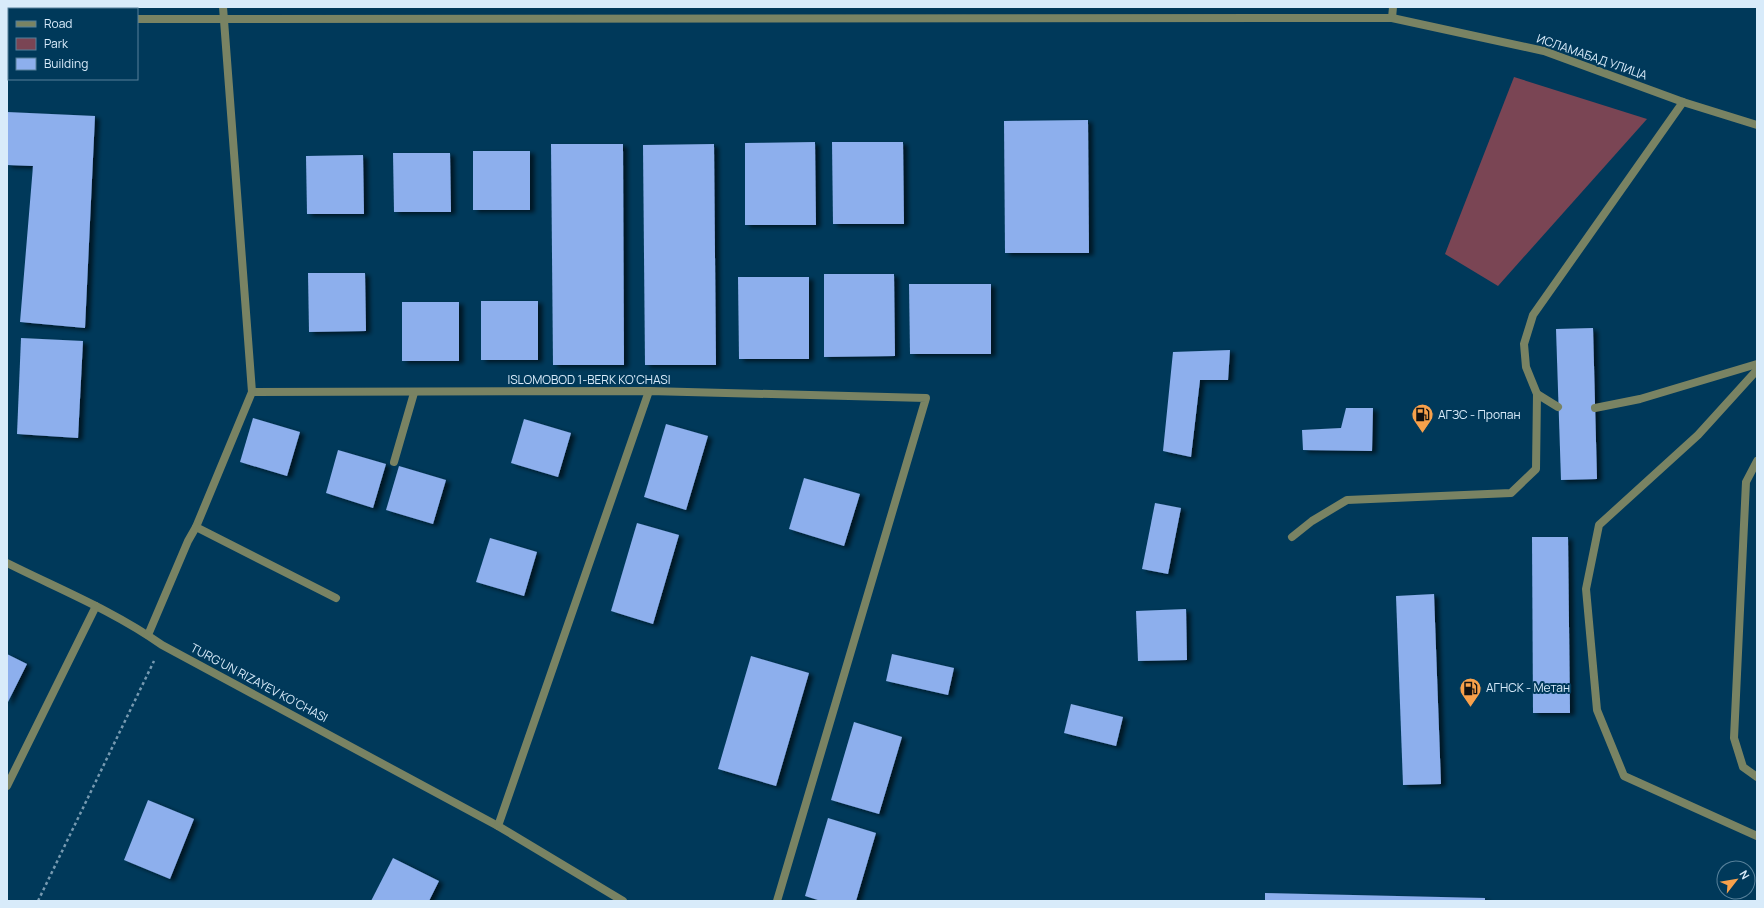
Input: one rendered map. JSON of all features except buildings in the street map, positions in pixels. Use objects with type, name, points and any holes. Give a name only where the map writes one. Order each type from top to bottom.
[{"type":"street","points":[[148,635],[188,541],[196,527],[252,392],[223,7]]},
{"type":"street","points":[[1392,18],[1393,7]]},
{"type":"street","name":"ИСЛАМАБАД УЛИЦА","points":[[138,19],[1392,18],[1544,51],[1683,102],[1757,125]]},
{"type":"street","points":[[1292,537],[1312,521],[1347,500],[1511,493],[1536,469],[1537,394],[1526,367],[1524,344],[1533,315],[1683,102]]},
{"type":"street","points":[[1595,408],[1640,399],[1757,364]]},
{"type":"street","points":[[1757,370],[1698,434],[1599,525],[1586,589],[1597,710],[1624,776],[1757,836]]},
{"type":"street","points":[[498,826],[649,391]]},
{"type":"street","name":"ISLOMOBOD 1-BERK KO'CHASI","points":[[252,392],[414,393],[649,391],[926,398],[777,901]]},
{"type":"street","points":[[394,462],[414,393]]},
{"type":"street","points":[[1537,394],[1558,406]]},
{"type":"street","points":[[1757,461],[1746,482],[1734,738],[1743,767],[1757,777]]},
{"type":"street","points":[[196,527],[336,598]]},
{"type":"street","name":"TURG'UN RIZAYEV KO'CHASI","points":[[7,563],[96,606],[162,644],[498,826],[623,901]]},
{"type":"street","points":[[7,786],[96,606]]},
{"type":"path","points":[[38,901],[162,644]]},
{"type":"green space","points":[[1514,77],[1647,119],[1498,286],[1445,254]]},
{"type":"place","name":"АГЗС - Пропан","points":[[1423,434]]},
{"type":"place","name":"АГНСК - Метан","points":[[1470,708]]}]
